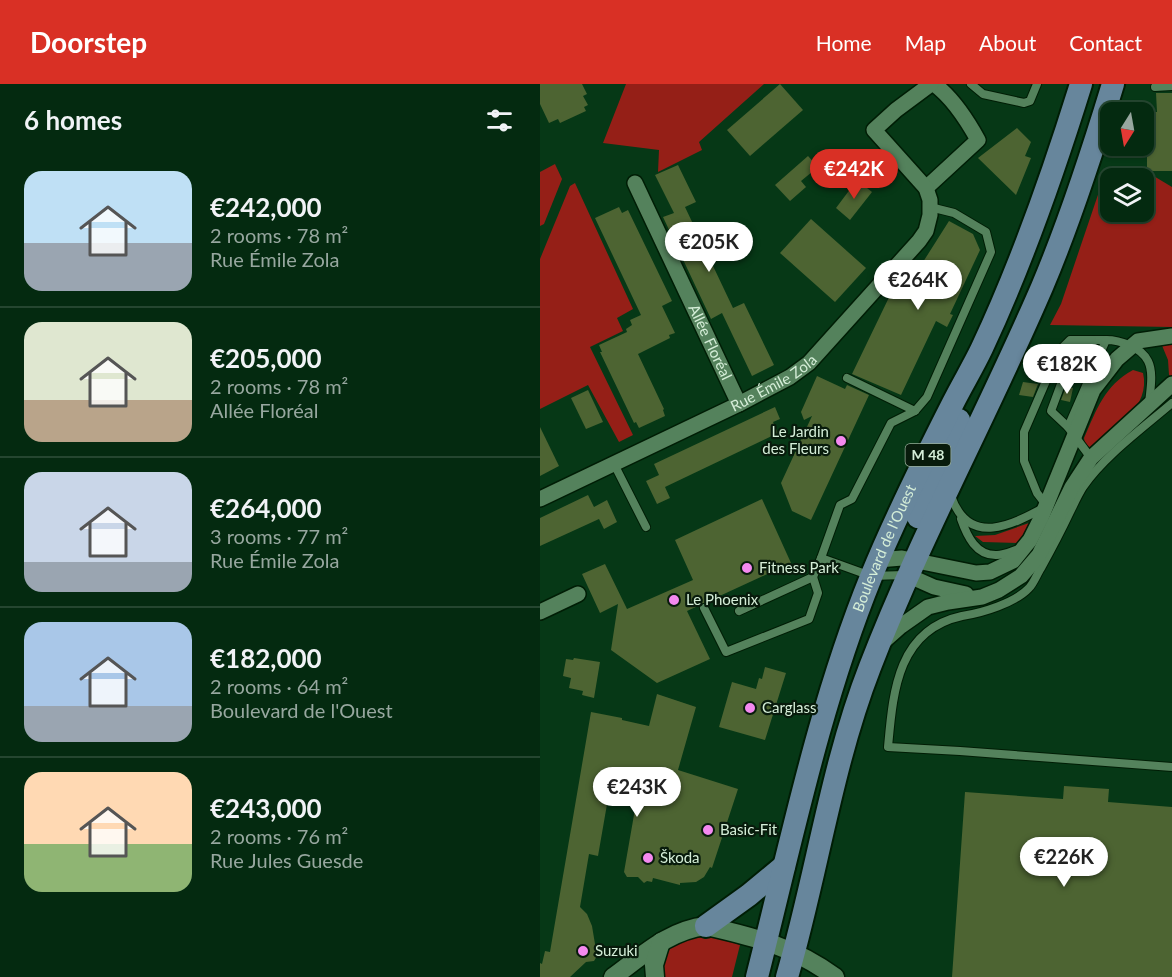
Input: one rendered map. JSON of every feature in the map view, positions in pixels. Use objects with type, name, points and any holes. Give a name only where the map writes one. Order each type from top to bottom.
[{"type":"main road","name":"Boulevard de l'Ouest","points":[[787,977],[771,959],[784,866],[815,746],[840,667],[875,568],[953,402],[981,350],[1042,204],[1081,84]]},
{"type":"main road","name":"Boulevard de l'Ouest","points":[[771,959],[830,796],[852,720],[908,565],[949,489],[1041,288],[1088,166],[1113,84]]},
{"type":"main road","points":[[908,565],[908,539],[952,440],[981,350]]},
{"type":"main road","name":"M 48","points":[[780,977],[779,967],[771,959],[835,719],[840,667]]},
{"type":"main road","points":[[706,926],[784,866]]},
{"type":"street","name":"Rue Émile Zola","points":[[540,499],[740,404],[790,377],[809,363],[923,236],[928,223],[930,207],[926,188],[874,130],[896,110],[933,84],[943,91],[978,140],[959,160],[926,188]]},
{"type":"street","name":"Allée Floréal","points":[[636,183],[740,404]]},
{"type":"street","points":[[875,568],[908,565],[966,572],[990,572],[1014,561],[1026,547],[1047,506],[1072,431],[1093,390],[1117,359],[1138,341],[1172,336]]},
{"type":"street","points":[[999,590],[1021,576],[1035,561],[1072,487],[1090,459],[1172,384]]},
{"type":"street","name":"Boulevard de l'Ouest","points":[[908,565],[934,587],[960,594],[978,594],[999,590]]},
{"type":"street","name":"Boulevard de l'Ouest","points":[[877,648],[901,626],[928,607],[974,599],[999,590]]},
{"type":"street","points":[[540,612],[578,594]]},
{"type":"street","points":[[613,977],[661,942],[686,930],[706,926],[744,942],[771,959],[815,963],[835,977]]},
{"type":"street","points":[[655,977],[654,965],[661,942]]},
{"type":"lane","points":[[971,84],[983,94],[1024,103],[1030,101],[1037,84]]},
{"type":"lane","points":[[1155,87],[1172,86]]},
{"type":"lane","points":[[704,608],[726,652],[809,620],[818,593],[813,577],[840,505],[852,499],[891,423],[915,411],[927,397],[991,252],[986,232],[954,213],[930,207]]},
{"type":"lane","points":[[960,515],[965,521],[977,527],[990,529],[1003,526],[1047,506],[1037,493],[1024,461],[1024,432],[1059,351],[1070,340],[1114,340],[1132,346],[1148,361],[1151,374],[1149,405]]},
{"type":"lane","points":[[1090,459],[1072,431],[1051,411],[1066,368],[1092,340]]},
{"type":"lane","points":[[1072,431],[1106,340]]},
{"type":"lane","points":[[847,378],[915,411]]},
{"type":"lane","points":[[1172,403],[1117,450],[1083,487],[1029,588],[996,607],[951,619],[927,632],[915,645],[903,665],[894,689],[888,747],[1172,767]]},
{"type":"lane","points":[[614,464],[646,527]]},
{"type":"lane","points":[[949,489],[967,536],[978,549],[997,555],[1026,547]]},
{"type":"lane","points":[[820,558],[875,568]]},
{"type":"lane","points":[[739,611],[813,577]]},
{"type":"shaded area","points":[[626,84],[764,84],[699,142],[702,150],[658,172],[659,150],[603,143]]},
{"type":"shaded area","points":[[555,164],[562,179],[544,224],[540,226],[540,172]]},
{"type":"shaded area","points":[[1154,176],[1172,187],[1172,327],[1050,325],[1061,304],[1100,189],[1100,222],[1154,222]]},
{"type":"shaded area","points":[[575,183],[633,309],[617,318],[623,331],[590,347],[633,435],[619,442],[588,385],[540,409],[540,259],[570,186]]},
{"type":"shaded area","points":[[1161,343],[1172,343],[1172,378],[1169,375],[1168,360]]},
{"type":"shaded area","points":[[1133,370],[1143,373],[1142,396],[1120,426],[1091,448],[1085,444],[1084,438],[1098,408],[1115,383]]},
{"type":"shaded area","points":[[1029,523],[1021,543],[983,542],[975,536],[995,535]]},
{"type":"shaded area","points":[[703,935],[716,936],[740,945],[732,977],[663,977],[664,951],[678,942]]},
{"type":"building","points":[[540,84],[582,84],[587,94],[583,96],[588,105],[584,107],[586,111],[560,123],[558,119],[549,123],[540,104]]},
{"type":"building","points":[[780,84],[803,110],[750,156],[727,130]]},
{"type":"building","points":[[1156,93],[1172,93],[1172,171],[1154,171],[1154,168],[1147,168],[1147,156],[1154,156],[1154,112],[1157,112]]},
{"type":"building","points":[[1017,128],[1031,142],[1025,156],[1031,158],[1016,195],[978,158]]},
{"type":"building","points":[[808,156],[818,167],[801,181],[806,187],[790,201],[775,185]]},
{"type":"building","points":[[678,165],[696,202],[685,207],[733,308],[744,303],[774,365],[752,376],[722,313],[711,319],[663,217],[674,213],[655,175]]},
{"type":"building","points":[[857,180],[872,192],[850,220],[836,208]]},
{"type":"building","points":[[619,207],[622,213],[628,210],[672,301],[662,306],[675,333],[669,335],[670,338],[638,354],[664,409],[665,416],[639,428],[636,422],[634,423],[600,352],[602,352],[599,345],[627,332],[626,329],[632,325],[630,320],[641,315],[595,218]]},
{"type":"building","points":[[811,219],[866,268],[835,302],[780,253]]},
{"type":"building","points":[[949,221],[973,234],[980,250],[950,314],[953,315],[947,327],[936,321],[901,395],[852,374],[894,287],[904,292]]},
{"type":"building","points":[[817,376],[845,389],[847,385],[869,395],[811,520],[792,511],[781,483],[812,416],[804,420],[801,412]]},
{"type":"building","points":[[1023,382],[1038,384],[1033,397],[1019,395]]},
{"type":"building","points":[[1066,387],[1073,388],[1070,402],[1061,400]]},
{"type":"building","points":[[588,390],[603,422],[586,429],[571,398]]},
{"type":"building","points":[[775,407],[780,419],[773,422],[778,433],[665,487],[670,498],[657,504],[646,481],[659,475],[654,464]]},
{"type":"building","points":[[540,427],[559,466],[540,476]]},
{"type":"building","points":[[588,495],[594,507],[607,500],[617,522],[604,529],[599,519],[540,546],[540,518]]},
{"type":"building","points":[[762,499],[791,563],[687,611],[710,659],[657,683],[611,650],[618,604],[600,613],[582,574],[605,564],[627,609],[693,580],[675,540]]},
{"type":"building","points":[[574,658],[600,662],[594,698],[582,695],[583,691],[569,688],[571,678],[563,676],[566,659],[573,660]]},
{"type":"building","name":"Carglass","points":[[765,667],[786,673],[765,740],[719,727],[732,682],[756,689]]},
{"type":"building","points":[[657,694],[696,707],[678,770],[738,789],[712,868],[710,867],[704,877],[696,882],[680,883],[680,885],[653,878],[652,882],[644,883],[638,877],[627,877],[624,872],[638,792],[610,787],[598,856],[589,854],[580,907],[587,914],[592,926],[597,956],[594,961],[586,962],[570,977],[540,977],[540,963],[542,964],[545,951],[550,952],[591,712],[649,726]]},
{"type":"building","points":[[1064,786],[1109,789],[1108,802],[1172,807],[1172,977],[952,977],[965,792],[1063,799]]},
{"type":"place","name":"Le Jardin des Fleurs","points":[[841,441]]},
{"type":"place","name":"Fitness Park","points":[[747,568]]},
{"type":"place","name":"Le Phoenix","points":[[674,600]]},
{"type":"place","name":"Carglass","points":[[750,708]]},
{"type":"place","name":"Basic-Fit","points":[[708,830]]},
{"type":"place","name":"Škoda","points":[[648,858]]},
{"type":"place","name":"Suzuki","points":[[583,951]]}]
